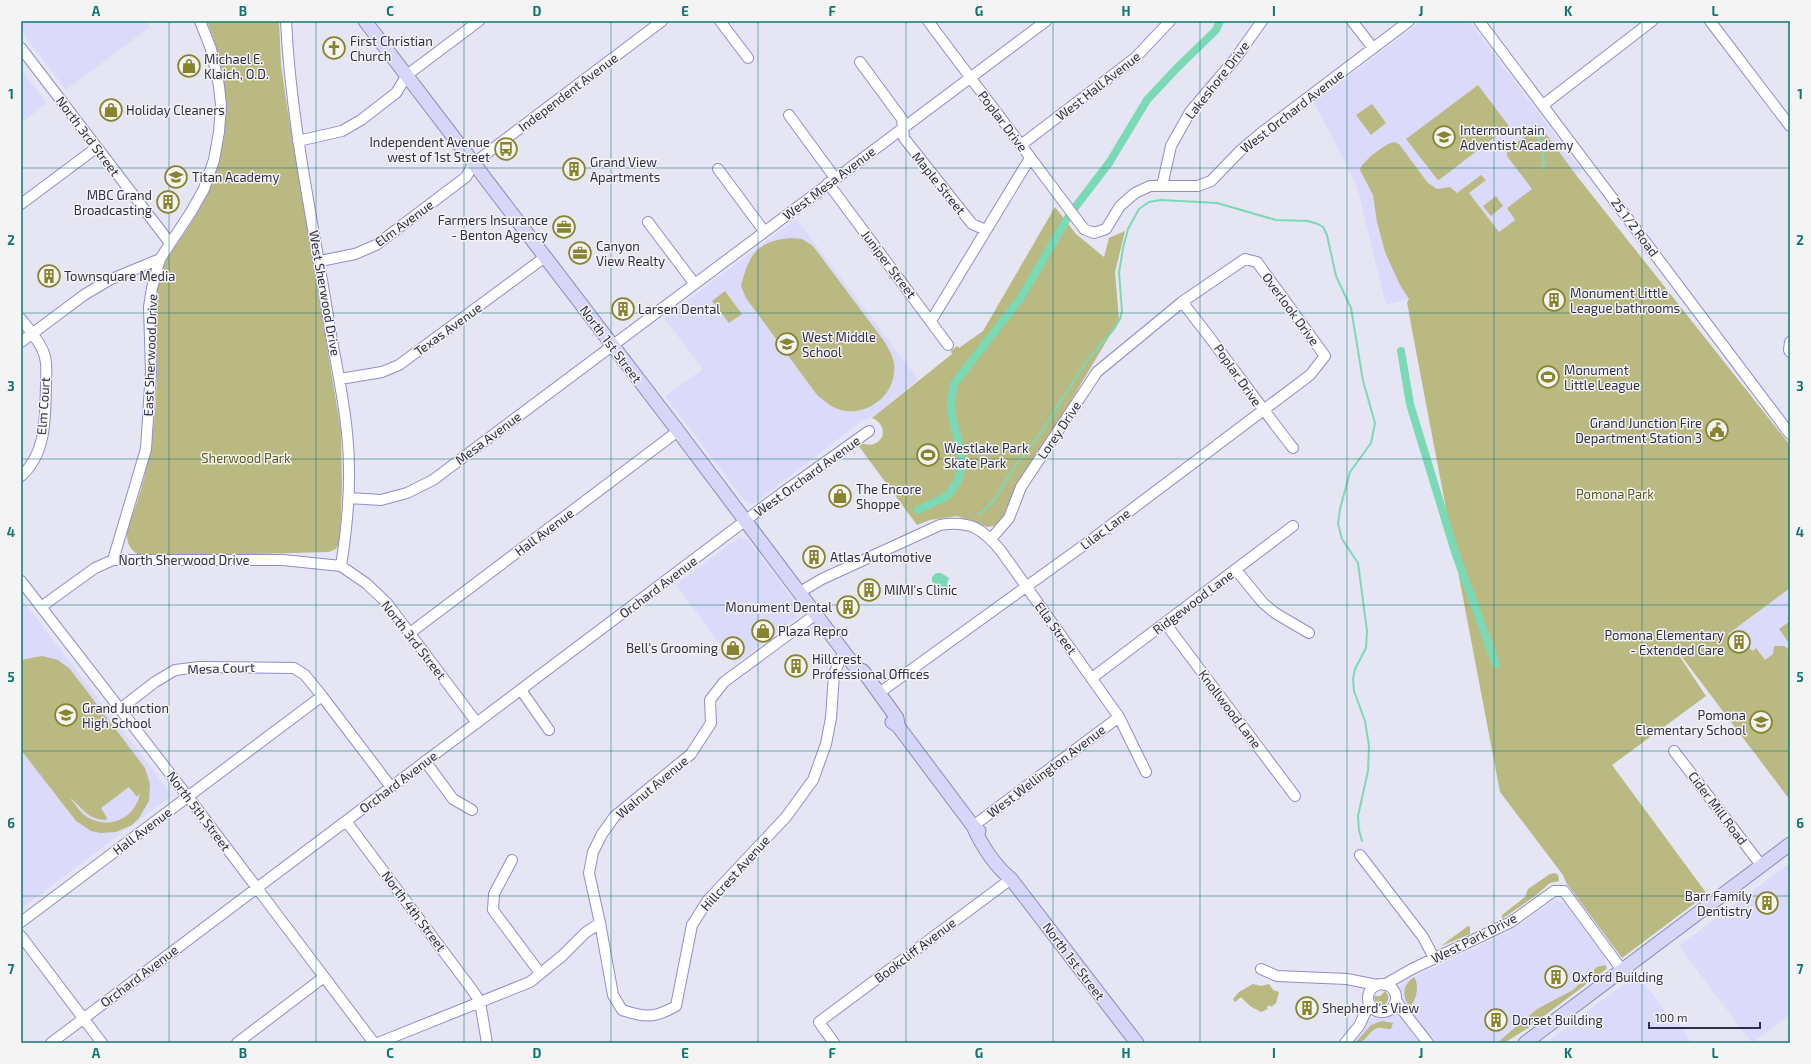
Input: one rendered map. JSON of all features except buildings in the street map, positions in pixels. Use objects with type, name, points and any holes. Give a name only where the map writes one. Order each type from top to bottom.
[{"type":"main road","name":"North 1st Street","points":[[365,21],[612,344],[856,668],[863,671],[897,718],[898,726]]},
{"type":"main road","name":"North 1st Street","points":[[856,668],[856,674],[892,722],[898,726],[973,826],[980,842],[1001,871],[1011,879],[1137,1043]]},
{"type":"main road","points":[[1525,1043],[1790,844]]},
{"type":"street","name":"East Sherwood Drive","points":[[113,560],[146,449],[151,371],[149,306],[160,260],[191,212],[204,188],[214,160],[219,132],[221,105],[219,86],[211,49],[200,21]]},
{"type":"street","name":"West Sherwood Drive","points":[[286,21],[288,70],[298,142],[320,261],[348,434],[349,498],[347,531],[341,566]]},
{"type":"street","points":[[298,142],[342,131],[360,120],[396,93],[406,75],[479,21]]},
{"type":"street","name":"Independent Avenue","points":[[474,163],[662,21]]},
{"type":"street","points":[[720,21],[748,58]]},
{"type":"street","name":"Poplar Drive","points":[[928,21],[1078,221]]},
{"type":"street","name":"West Mesa Avenue","points":[[612,344],[1046,21]]},
{"type":"street","name":"West Hall Avenue","points":[[1021,145],[1135,58],[1170,21]]},
{"type":"street","name":"Lakeshore Drive","points":[[1162,186],[1170,146],[1190,112],[1235,59],[1262,21]]},
{"type":"street","points":[[1352,21],[1373,48]]},
{"type":"street","name":"West Orchard Avenue","points":[[1078,221],[1084,229],[1094,233],[1106,229],[1120,206],[1135,193],[1150,186],[1198,186],[1211,181],[1256,137],[1409,21]]},
{"type":"street","name":"25 1/2 Road","points":[[1479,21],[1790,434]]},
{"type":"street","points":[[1543,105],[1652,21]]},
{"type":"street","points":[[1710,21],[1790,126]]},
{"type":"street","name":"North 3rd Street","points":[[21,48],[170,243]]},
{"type":"street","name":"Maple Street","points":[[860,62],[902,119],[904,138],[972,224],[986,230]]},
{"type":"street","name":"Juniper Street","points":[[789,115],[832,181],[948,345]]},
{"type":"street","points":[[21,204],[96,148]]},
{"type":"street","points":[[931,320],[1030,158]]},
{"type":"street","name":"Elm Avenue","points":[[320,261],[355,254],[376,245],[466,177],[474,163]]},
{"type":"street","points":[[718,169],[764,231]]},
{"type":"street","points":[[648,222],[694,283]]},
{"type":"street","name":"Texas Avenue","points":[[340,379],[382,372],[399,365],[545,257]]},
{"type":"street","name":"Lorey Drive","points":[[991,539],[1009,518],[1021,487],[1097,372],[1182,302],[1245,259],[1257,262]]},
{"type":"street","points":[[21,342],[84,295],[108,280],[160,260]]},
{"type":"street","name":"Overlook Drive","points":[[1257,262],[1325,356]]},
{"type":"street","name":"Poplar Drive","points":[[1182,302],[1215,343],[1263,411],[1293,448]]},
{"type":"street","points":[[21,319],[32,334]]},
{"type":"street","name":"Elm Court","points":[[21,476],[30,468],[33,462],[39,449],[45,426],[46,361],[42,349],[32,334]]},
{"type":"street","points":[[1790,342],[1788,350],[1790,352]]},
{"type":"street","name":"Mesa Avenue","points":[[349,498],[381,500],[407,493],[433,480],[612,344]]},
{"type":"street","name":"Lilac Lane","points":[[879,693],[1026,587],[1263,411],[1310,375],[1325,356]]},
{"type":"street","name":"Hall Avenue","points":[[410,633],[678,431]]},
{"type":"street","name":"West Orchard Avenue","points":[[746,521],[868,431]]},
{"type":"street","name":"Orchard Avenue","points":[[51,1043],[746,521]]},
{"type":"street","points":[[800,592],[822,579],[940,525],[959,523],[971,526],[983,531],[991,539]]},
{"type":"street","name":"Ridgewood Lane","points":[[1092,678],[1293,526]]},
{"type":"street","name":"Ella Street","points":[[991,539],[1119,717],[1146,772]]},
{"type":"street","name":"North Sherwood Drive","points":[[41,607],[95,568],[113,560],[283,560],[341,566]]},
{"type":"street","name":"North 3rd Street","points":[[341,566],[367,584],[387,603],[477,722]]},
{"type":"street","points":[[1236,570],[1263,603],[1275,613],[1308,633]]},
{"type":"street","name":"North 5th Street","points":[[21,581],[188,796],[374,1043]]},
{"type":"street","name":"Walnut Avenue","points":[[600,923],[589,873],[593,852],[602,834],[615,816],[692,754],[711,723],[710,700],[724,682],[816,614]]},
{"type":"street","name":"Knollwood Lane","points":[[1166,623],[1295,796]]},
{"type":"street","name":"Hillcrest Avenue","points":[[600,923],[613,995],[622,1010],[637,1015],[660,1015],[676,1006],[692,924],[708,900],[786,817],[813,780],[826,744],[831,718],[834,674],[844,651]]},
{"type":"street","name":"Mesa Court","points":[[120,709],[155,682],[175,670],[200,667],[294,668],[305,675],[322,696]]},
{"type":"street","points":[[521,690],[549,730]]},
{"type":"street","points":[[322,696],[391,787]]},
{"type":"street","name":"Hall Avenue","points":[[21,922],[322,696]]},
{"type":"street","name":"West Wellington Avenue","points":[[973,826],[1119,717]]},
{"type":"street","name":"Cider Mill Road","points":[[1674,751],[1761,865]]},
{"type":"street","points":[[425,761],[453,799],[472,810]]},
{"type":"street","name":"North 4th Street","points":[[346,821],[474,991],[480,1002]]},
{"type":"street","points":[[1360,855],[1423,937],[1434,958]]},
{"type":"street","points":[[512,860],[494,894],[493,910],[540,973]]},
{"type":"street","name":"Bookcliff Avenue","points":[[834,1043],[819,1022],[1011,879]]},
{"type":"street","name":"West Park Drive","points":[[1380,985],[1511,922],[1554,891],[1564,890],[1622,970]]},
{"type":"street","points":[[378,1043],[530,982],[562,956],[585,933],[600,923]]},
{"type":"street","points":[[21,936],[102,1043]]},
{"type":"street","points":[[1261,969],[1277,976],[1347,979],[1355,982],[1380,985],[1395,995],[1408,1019],[1415,1025],[1428,1043]]},
{"type":"street","points":[[1359,1026],[1384,1011],[1395,995],[1403,975]]},
{"type":"street","points":[[237,1043],[324,977]]},
{"type":"street","points":[[1355,982],[1369,1000],[1384,1011],[1408,1019]]},
{"type":"street","points":[[1345,1043],[1359,1026],[1369,1000],[1370,992],[1380,985]]},
{"type":"street","points":[[480,1002],[487,1043]]},
{"type":"shaded area","points":[[21,21],[146,21],[150,27],[66,90],[21,31]]},
{"type":"shaded area","name":"Intermountain Adventist Academy","points":[[1422,21],[1469,21],[1582,171],[1409,299],[1386,305],[1357,186],[1314,102]]},
{"type":"shaded area","points":[[21,69],[47,103],[21,123]]},
{"type":"shaded area","name":"West Middle School","points":[[796,219],[918,379],[875,416],[863,420],[755,503],[749,503],[743,499],[665,396],[703,369],[664,318]]},
{"type":"shaded area","points":[[739,537],[748,540],[800,609],[799,616],[735,664],[676,585]]},
{"type":"shaded area","name":"Pomona Elementary School","points":[[1790,559],[1790,800],[1675,644]]},
{"type":"shaded area","points":[[936,573],[941,573],[949,578],[947,584],[949,587],[945,592],[940,591],[932,581],[932,577]]},
{"type":"shaded area","name":"Grand Junction High School","points":[[21,598],[172,795],[21,909]]},
{"type":"shaded area","points":[[1790,863],[1790,1015],[1752,1043],[1679,946]]},
{"type":"shaded area","points":[[1554,900],[1564,902],[1605,957],[1607,968],[1528,1028],[1504,1043],[1345,1043],[1359,1026],[1380,1012],[1392,1008],[1395,995],[1394,991],[1404,982],[1510,931]]},
{"type":"shaded area","points":[[1637,974],[1673,1022],[1675,1020],[1692,1043],[1554,1043],[1551,1039]]},
{"type":"green space","name":"Sherwood Park","points":[[207,21],[279,21],[281,64],[286,100],[341,431],[342,486],[340,542],[336,549],[329,552],[145,557],[132,550],[127,537],[130,519],[136,506],[144,479],[154,421],[157,362],[155,299],[159,278],[165,263],[191,223],[209,190],[220,155],[225,120],[223,78],[219,57]]},
{"type":"green space","points":[[1478,85],[1509,126],[1439,180],[1406,139]]},
{"type":"green space","points":[[1372,104],[1386,123],[1371,135],[1356,115]]},
{"type":"green space","name":"Pomona Park","points":[[1539,125],[1543,130],[1538,132],[1537,135],[1543,160],[1542,169],[1545,162],[1539,138],[1542,134],[1544,138],[1546,134],[1576,175],[1790,445],[1790,588],[1728,634],[1742,653],[1749,648],[1753,651],[1756,648],[1765,660],[1773,654],[1774,646],[1784,646],[1790,650],[1790,800],[1676,651],[1706,696],[1612,765],[1707,894],[1622,958],[1567,884],[1563,875],[1500,792],[1412,330],[1407,302],[1409,299],[1400,285],[1385,252],[1377,222],[1373,195],[1360,170],[1365,162],[1374,153],[1394,142],[1399,144],[1428,183],[1437,189],[1450,187],[1457,193],[1481,175],[1486,180],[1469,193],[1499,232],[1515,220],[1507,208],[1532,189],[1507,156],[1507,150]]},
{"type":"green space","points":[[1496,196],[1503,206],[1491,216],[1483,206]]},
{"type":"green space","points":[[1055,207],[1076,234],[1104,257],[1109,238],[1125,231],[1115,272],[1119,320],[1060,419],[1017,483],[1004,518],[994,526],[987,527],[957,516],[930,520],[917,525],[858,445],[874,444],[880,440],[883,429],[876,420],[872,418],[952,354],[951,351],[957,346],[959,348],[983,331]]},
{"type":"green space","points":[[791,238],[802,239],[813,246],[884,341],[890,352],[894,364],[894,373],[889,389],[878,402],[863,410],[846,411],[838,409],[817,395],[746,298],[741,286],[747,265],[756,251],[770,242]]},
{"type":"green space","points":[[725,291],[742,314],[729,323],[712,301]]},
{"type":"green space","points":[[1790,621],[1790,642],[1789,643],[1779,629]]},
{"type":"green space","points":[[42,656],[58,660],[70,669],[145,768],[150,784],[149,801],[139,818],[132,825],[116,832],[101,833],[91,831],[76,821],[21,750],[21,660]],"holes":[[[129,787],[137,797],[140,793],[138,801],[128,815],[114,822],[106,823],[86,816],[70,798],[94,818],[106,820],[107,818],[101,808]]]},
{"type":"green space","points":[[1555,873],[1558,875],[1559,881],[1550,883],[1535,896],[1502,919],[1502,915],[1525,897],[1528,889],[1550,874]]},
{"type":"green space","points":[[1468,926],[1470,927],[1470,934],[1441,946]]},
{"type":"green space","points":[[1605,965],[1607,968],[1605,970],[1528,1028],[1504,1043],[1497,1043],[1537,1009],[1573,990],[1597,967]]},
{"type":"green space","points":[[1414,977],[1417,988],[1414,1001],[1410,1007],[1405,999],[1404,990],[1407,983]]},
{"type":"green space","points":[[1253,984],[1261,986],[1269,984],[1273,990],[1279,992],[1276,1003],[1271,1007],[1270,1005],[1267,1007],[1268,1009],[1261,1012],[1250,1006],[1241,997],[1235,1002],[1233,999],[1239,992]]},
{"type":"green space","points":[[1385,991],[1388,995],[1388,1000],[1385,1005],[1379,1005],[1375,1001],[1374,996],[1380,996]]},
{"type":"green space","points":[[1382,1021],[1393,1023],[1391,1029],[1375,1029],[1364,1040],[1359,1043],[1355,1043],[1371,1025]]},
{"type":"waterway","points":[[918,510],[947,496],[957,483],[962,467],[962,456],[952,416],[951,402],[954,384],[1020,299],[1070,214],[1109,163],[1147,100],[1216,30],[1220,21]]},
{"type":"waterway","points":[[1543,132],[1539,138],[1544,160],[1543,169]]},
{"type":"waterway","points":[[979,514],[987,508],[996,497],[1013,469],[1040,434],[1086,362],[1114,329],[1120,319],[1122,311],[1119,273],[1123,248],[1128,229],[1139,209],[1149,202],[1161,200],[1217,203],[1276,220],[1308,221],[1323,227],[1327,235],[1336,276],[1351,308],[1363,381],[1375,423],[1371,443],[1350,472],[1340,509],[1338,524],[1342,539],[1358,563],[1367,631],[1366,648],[1355,669],[1353,679],[1354,691],[1365,721],[1369,746],[1368,771],[1358,816],[1359,830],[1362,841]]},
{"type":"waterway","points":[[1401,351],[1410,404],[1455,552],[1496,664]]},
{"type":"place","name":"First Christian Church","points":[[334,48]]},
{"type":"place","name":"Michael E. Klaich, O.D.","points":[[189,66]]},
{"type":"place","name":"Holiday Cleaners","points":[[111,110]]},
{"type":"place","name":"Intermountain Adventist Academy","points":[[1444,137]]},
{"type":"place","name":"Independent Avenue west of 1st Street","points":[[506,149]]},
{"type":"place","name":"Grand View Apartments","points":[[574,169]]},
{"type":"place","name":"Titan Academy","points":[[176,177]]},
{"type":"place","name":"MBC Grand Broadcasting","points":[[168,202]]},
{"type":"place","name":"Farmers Insurance - Benton Agency","points":[[564,227]]},
{"type":"place","name":"Canyon View Realty","points":[[580,253]]},
{"type":"place","name":"Townsquare Media","points":[[49,276]]},
{"type":"place","name":"Monument Little League bathrooms","points":[[1554,300]]},
{"type":"place","name":"Larsen Dental","points":[[623,309]]},
{"type":"place","name":"West Middle School","points":[[787,344]]},
{"type":"place","name":"Monument Little League","points":[[1548,377]]},
{"type":"place","name":"Grand Junction Fire Department Station 3","points":[[1717,430]]},
{"type":"place","name":"Westlake Park Skate Park","points":[[928,455]]},
{"type":"place","name":"The Encore Shoppe","points":[[840,496]]},
{"type":"place","name":"Atlas Automotive","points":[[814,557]]},
{"type":"place","name":"MIMI's Clinic","points":[[869,590]]},
{"type":"place","name":"Monument Dental","points":[[848,607]]},
{"type":"place","name":"Plaza Repro","points":[[763,631]]},
{"type":"place","name":"Pomona Elementary - Extended Care","points":[[1739,642]]},
{"type":"place","name":"Bell's Grooming","points":[[733,648]]},
{"type":"place","name":"Hillcrest Professional Offices","points":[[796,666]]},
{"type":"place","name":"Grand Junction High School","points":[[66,715]]},
{"type":"place","name":"Pomona Elementary School","points":[[1761,722]]},
{"type":"place","name":"Barr Family Dentistry","points":[[1767,903]]},
{"type":"place","name":"Oxford Building","points":[[1556,977]]},
{"type":"place","name":"Shepherd's View","points":[[1307,1008]]},
{"type":"place","name":"Dorset Building","points":[[1496,1020]]}]
